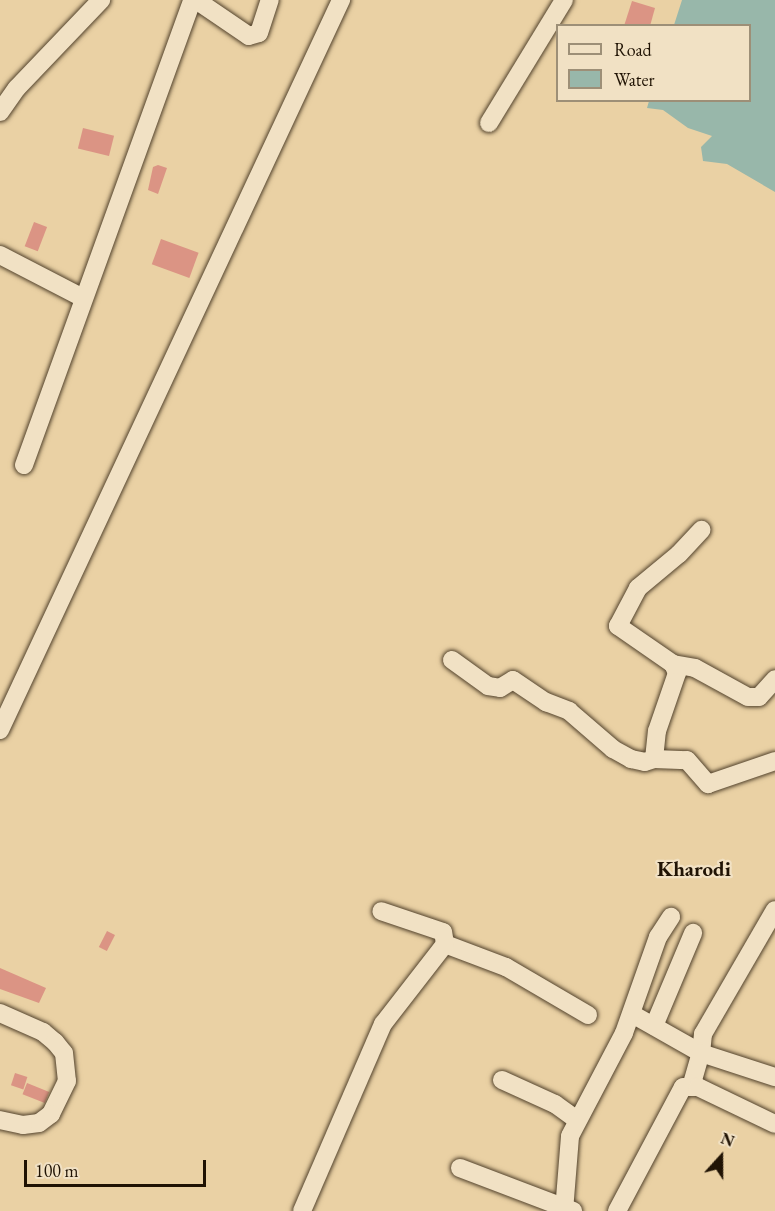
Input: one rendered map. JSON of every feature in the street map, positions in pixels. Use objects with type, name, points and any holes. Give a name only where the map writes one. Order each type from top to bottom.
[{"type":"street","points":[[0,112],[17,88],[101,0]]},
{"type":"street","points":[[24,465],[83,298],[194,0],[249,36],[258,33],[270,0]]},
{"type":"street","points":[[0,730],[341,0]]},
{"type":"street","points":[[489,123],[564,0]]},
{"type":"street","points":[[0,255],[83,298]]},
{"type":"street","points":[[701,530],[679,554],[638,588],[618,626],[673,664],[695,668],[748,698],[759,697],[775,679]]},
{"type":"street","points":[[452,660],[488,687],[500,688],[513,680],[546,702],[569,711],[613,749],[631,759],[645,762],[654,759],[687,760],[708,784],[775,761]]},
{"type":"street","points":[[654,759],[657,731],[676,673],[673,664]]},
{"type":"street","points":[[691,1087],[701,1053],[703,1034],[775,910]]},
{"type":"street","points":[[302,1211],[383,1024],[445,944],[443,932],[381,911]]},
{"type":"street","points":[[460,1168],[568,1210],[566,1155],[576,1119],[632,1014],[658,937],[671,917]]},
{"type":"street","points":[[654,1026],[693,933]]},
{"type":"street","points":[[445,944],[506,967],[588,1015]]},
{"type":"street","points":[[0,1013],[43,1032],[54,1042],[64,1053],[68,1081],[51,1114],[39,1123],[23,1125],[0,1120]]},
{"type":"street","points":[[632,1014],[701,1053],[775,1077]]},
{"type":"street","points":[[502,1080],[555,1104],[576,1119]]},
{"type":"street","points":[[617,1211],[683,1087],[691,1087],[775,1124]]},
{"type":"water","points":[[682,0],[775,0],[775,192],[727,164],[703,161],[701,147],[712,136],[688,128],[663,110],[647,108],[649,102],[751,102],[751,24],[674,24]]},
{"type":"building","points":[[632,1],[655,8],[651,24],[625,24]]},
{"type":"building","points":[[83,128],[114,136],[109,156],[78,148]]},
{"type":"building","points":[[158,165],[167,168],[158,194],[148,190],[153,167]]},
{"type":"building","points":[[34,222],[47,227],[38,251],[25,246]]},
{"type":"building","points":[[161,239],[199,253],[189,278],[152,264]]},
{"type":"building","points":[[107,931],[115,935],[107,951],[99,947]]},
{"type":"building","points":[[0,968],[46,988],[39,1003],[0,989]]},
{"type":"building","points":[[15,1073],[27,1077],[23,1089],[11,1085]]},
{"type":"building","points":[[27,1083],[49,1092],[45,1103],[23,1094]]},
{"type":"district","name":"Kharodi","points":[[694,869]]}]
